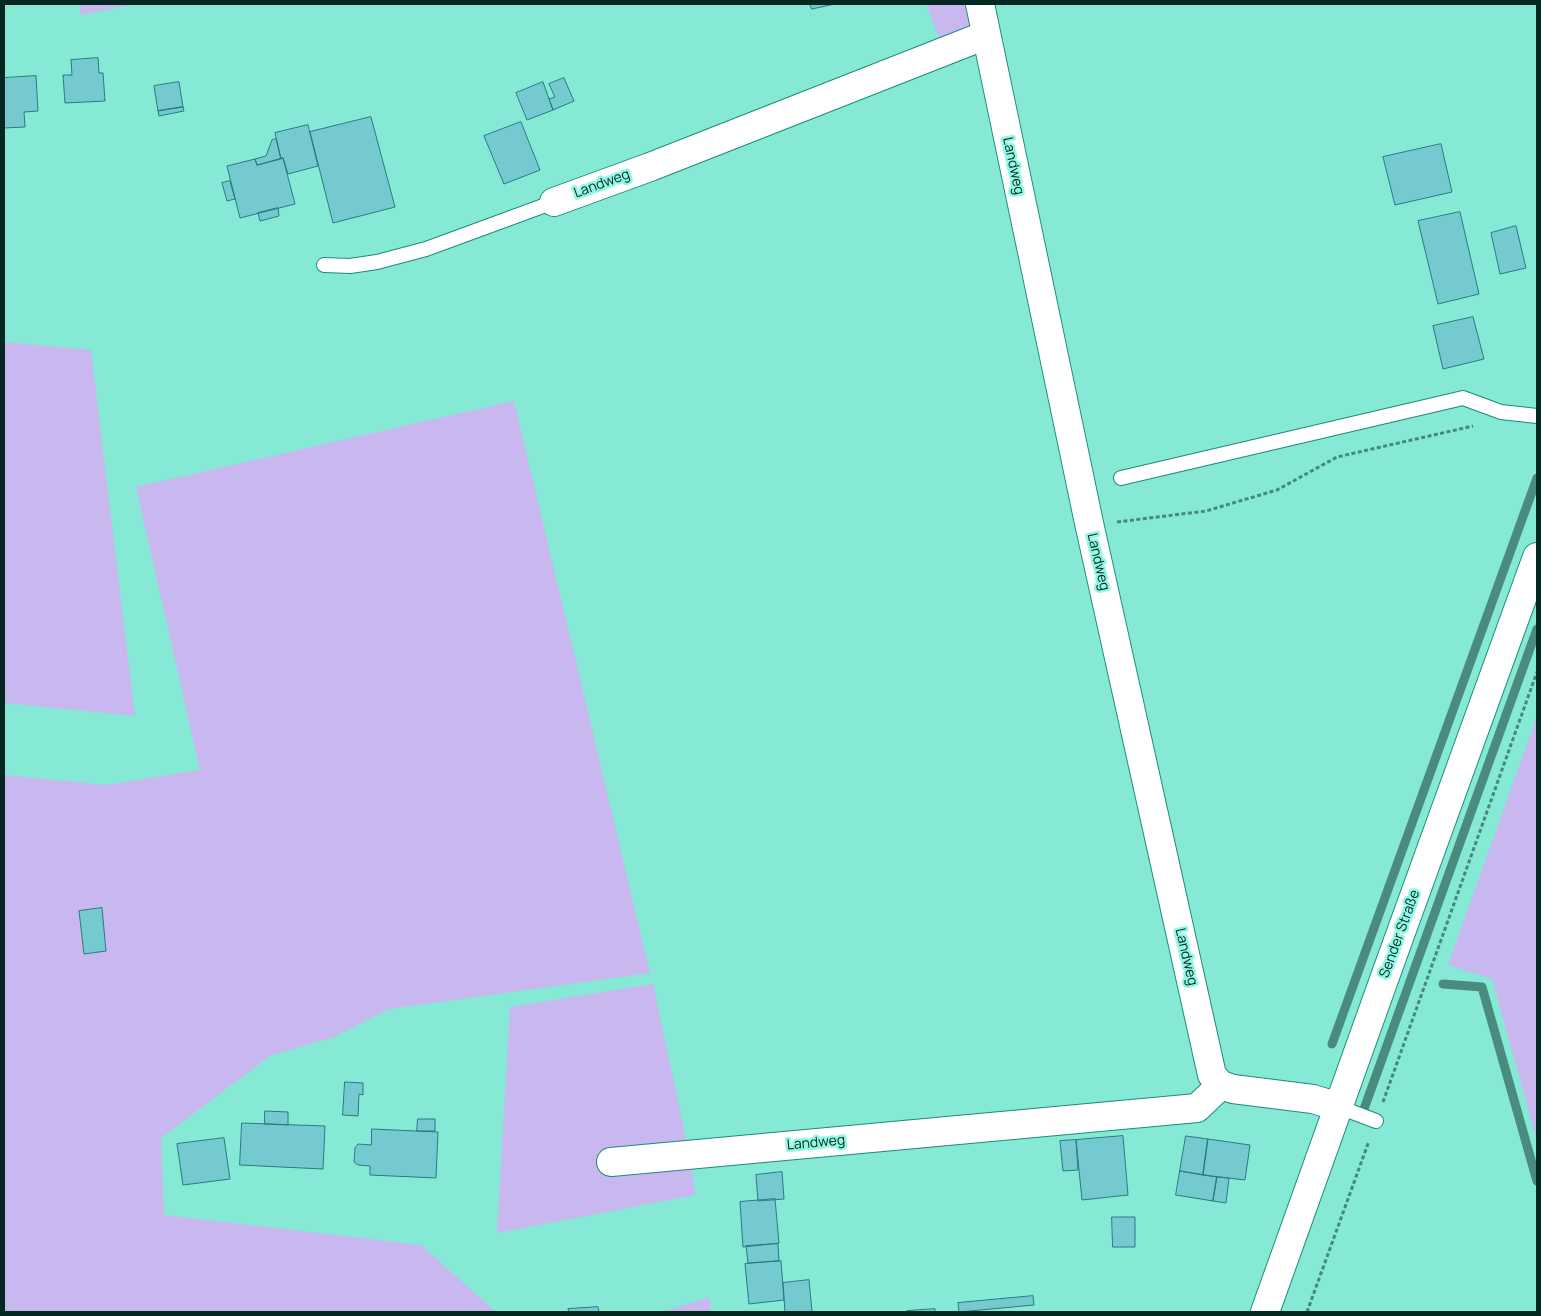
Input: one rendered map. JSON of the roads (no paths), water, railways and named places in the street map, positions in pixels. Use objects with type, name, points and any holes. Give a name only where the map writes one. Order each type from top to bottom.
[{"type":"street","name":"Landweg","points":[[611,1162],[1197,1108],[1221,1085],[1212,1075],[1089,523],[980,4]]},
{"type":"street","name":"Landweg","points":[[554,202],[650,167],[986,35]]},
{"type":"street","name":"Sender Straße","points":[[1265,1312],[1537,557]]},
{"type":"street","points":[[1221,1085],[1233,1089],[1313,1099],[1339,1107]]},
{"type":"lane","points":[[324,265],[350,266],[377,262],[426,249],[554,202]]},
{"type":"lane","points":[[1121,478],[1463,398],[1501,412],[1537,416]]},
{"type":"lane","points":[[1339,1107],[1376,1121]]},
{"type":"waterway","points":[[1332,1044],[1537,478]]},
{"type":"waterway","points":[[1364,1109],[1537,629]]},
{"type":"waterway","points":[[1443,984],[1482,987],[1537,1181]]}]
